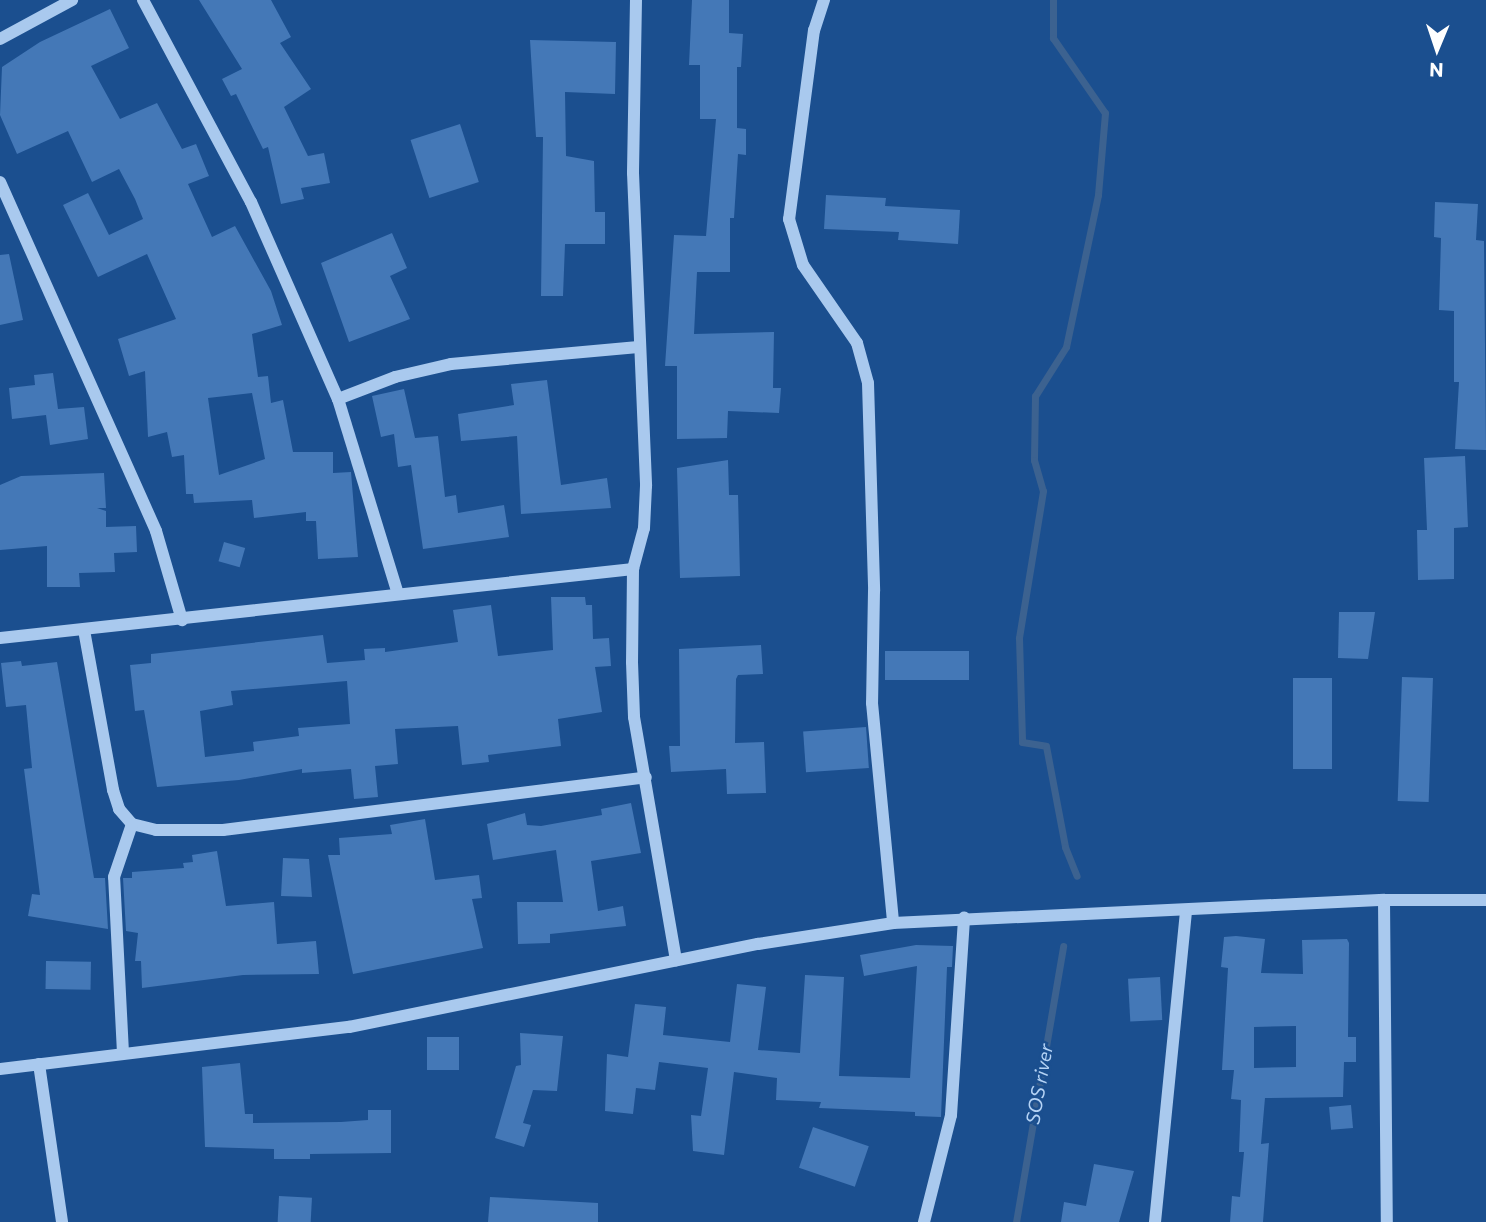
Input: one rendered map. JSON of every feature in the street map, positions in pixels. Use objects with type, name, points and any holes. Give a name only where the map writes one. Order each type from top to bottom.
[{"type":"street","points":[[0,39],[72,0]]},
{"type":"street","points":[[143,0],[251,202],[338,399],[398,594]]},
{"type":"street","points":[[636,0],[633,173],[638,347],[646,486],[644,528],[633,569],[635,717],[676,960]]},
{"type":"street","points":[[824,0],[814,30],[789,219],[803,265],[857,343],[868,383],[874,591],[872,703],[893,923]]},
{"type":"street","points":[[0,182],[156,531],[183,620]]},
{"type":"street","points":[[338,399],[396,377],[451,364],[638,347]]},
{"type":"street","points":[[0,638],[633,569]]},
{"type":"street","points":[[84,630],[113,790],[119,810],[132,824],[156,830],[223,830],[646,778]]},
{"type":"street","points":[[123,1053],[114,877],[132,824]]},
{"type":"street","points":[[1384,900],[1387,1222]]},
{"type":"street","points":[[0,1069],[349,1027],[676,960],[893,923],[964,917],[1186,911],[1384,900],[1486,900]]},
{"type":"street","points":[[1155,1222],[1186,911]]},
{"type":"street","points":[[924,1222],[951,1115],[964,917]]},
{"type":"street","points":[[38,1064],[62,1222]]},
{"type":"building","points":[[199,0],[271,0],[291,37],[280,43],[311,89],[284,107],[308,156],[324,153],[330,183],[301,188],[304,199],[281,204],[268,147],[263,149],[236,94],[231,96],[222,79],[242,69]]},
{"type":"building","points":[[692,0],[729,0],[729,33],[743,34],[741,67],[737,67],[737,128],[746,129],[746,155],[738,154],[734,218],[730,218],[730,272],[697,272],[694,334],[774,332],[773,388],[781,388],[779,413],[728,411],[727,438],[677,439],[677,366],[665,366],[674,235],[706,236],[716,119],[700,119],[700,65],[689,65]]},
{"type":"building","points":[[110,9],[129,48],[91,66],[120,119],[157,103],[182,149],[196,144],[209,176],[188,184],[212,237],[235,226],[271,291],[282,325],[252,334],[258,377],[268,376],[271,403],[283,400],[293,452],[333,452],[333,473],[351,472],[358,557],[318,559],[316,521],[306,521],[306,512],[254,518],[252,500],[194,503],[193,494],[186,494],[184,455],[172,457],[167,432],[148,437],[145,371],[129,376],[118,339],[176,319],[147,254],[98,277],[63,205],[88,193],[109,235],[143,219],[119,169],[92,182],[68,131],[17,154],[0,115],[2,67],[40,42]],"holes":[[[252,393],[265,459],[219,475],[208,398]]]},
{"type":"building","points":[[530,40],[616,42],[615,94],[565,92],[566,156],[594,161],[595,212],[605,212],[605,244],[565,244],[563,296],[541,296],[543,137],[536,137]]},
{"type":"building","points":[[460,124],[479,182],[429,198],[411,140]]},
{"type":"building","points":[[826,195],[886,198],[885,206],[960,210],[958,244],[898,240],[899,232],[824,229]]},
{"type":"building","points":[[1435,202],[1478,204],[1476,240],[1484,241],[1486,450],[1455,449],[1459,382],[1454,382],[1454,311],[1439,310],[1441,238],[1434,237]]},
{"type":"building","points":[[392,233],[407,268],[390,276],[410,319],[349,342],[321,263]]},
{"type":"building","points":[[9,254],[23,320],[0,325],[0,255]]},
{"type":"building","points":[[53,373],[58,409],[84,407],[88,439],[50,445],[46,415],[12,419],[9,388],[35,385],[34,375]]},
{"type":"building","points":[[547,380],[561,485],[607,478],[611,508],[521,514],[517,436],[461,441],[458,414],[514,405],[511,384]]},
{"type":"building","points":[[404,389],[415,438],[438,436],[445,497],[456,495],[458,513],[504,505],[509,537],[423,549],[411,465],[398,467],[394,434],[381,437],[372,396]]},
{"type":"building","points":[[1465,456],[1468,527],[1454,528],[1454,579],[1418,580],[1417,530],[1427,530],[1424,458]]},
{"type":"building","points":[[728,460],[729,495],[738,495],[740,576],[680,578],[677,468]]},
{"type":"building","points":[[104,473],[106,508],[97,508],[106,511],[106,527],[136,526],[137,552],[114,553],[115,572],[79,573],[80,587],[47,587],[47,546],[0,550],[0,485],[21,476]]},
{"type":"building","points":[[224,542],[245,548],[240,567],[218,561]]},
{"type":"building","points":[[551,597],[585,597],[586,605],[592,605],[593,639],[609,638],[611,666],[595,667],[602,712],[558,719],[561,746],[488,755],[489,762],[462,765],[458,726],[395,729],[398,764],[375,766],[378,797],[354,799],[351,769],[302,773],[302,769],[239,780],[157,787],[144,710],[135,711],[130,665],[151,663],[151,654],[323,635],[327,663],[365,660],[364,649],[385,648],[385,652],[458,642],[453,610],[491,605],[498,656],[553,650]],"holes":[[[347,681],[350,724],[298,728],[299,736],[253,742],[254,751],[205,757],[200,711],[233,705],[231,691]]]},
{"type":"building","points":[[1339,612],[1375,612],[1368,659],[1338,658]]},
{"type":"building","points":[[761,645],[763,674],[738,675],[736,679],[735,743],[764,742],[766,793],[727,794],[726,769],[671,772],[669,746],[680,746],[679,649]]},
{"type":"building","points":[[885,651],[969,651],[969,680],[885,680]]},
{"type":"building","points":[[21,661],[22,666],[57,662],[94,878],[105,878],[108,929],[28,916],[32,894],[40,895],[24,769],[32,768],[26,705],[6,707],[1,663]]},
{"type":"building","points":[[1402,677],[1433,678],[1429,802],[1398,801]]},
{"type":"building","points":[[1293,678],[1332,678],[1332,769],[1293,769]]},
{"type":"building","points":[[866,727],[869,768],[806,772],[803,731]]},
{"type":"building","points":[[631,803],[641,853],[591,861],[598,911],[623,906],[626,926],[550,934],[550,943],[518,944],[517,902],[563,902],[556,850],[493,860],[487,824],[525,813],[527,825],[541,826],[602,815],[601,809]]},
{"type":"building","points":[[425,819],[435,880],[479,875],[482,898],[472,899],[483,948],[353,974],[328,855],[340,855],[339,838],[392,834],[390,825]]},
{"type":"building","points":[[217,851],[226,906],[274,902],[277,944],[316,941],[319,974],[243,975],[142,988],[141,961],[135,961],[138,933],[126,931],[123,878],[132,878],[132,872],[184,868],[183,863],[193,862],[192,855]]},
{"type":"building","points":[[283,858],[309,859],[312,897],[281,896]]},
{"type":"building","points":[[1224,937],[1265,939],[1261,973],[1303,974],[1302,940],[1347,939],[1349,943],[1348,1037],[1356,1037],[1356,1062],[1344,1062],[1343,1097],[1265,1098],[1261,1144],[1269,1143],[1263,1222],[1230,1222],[1232,1196],[1240,1197],[1244,1152],[1239,1152],[1241,1100],[1231,1099],[1234,1070],[1222,1070],[1228,968],[1221,967]],"holes":[[[1296,1026],[1296,1067],[1254,1068],[1254,1027]]]},
{"type":"building","points":[[916,945],[953,946],[952,967],[947,967],[941,1117],[915,1116],[915,1112],[819,1108],[821,1102],[776,1100],[777,1078],[734,1072],[724,1155],[693,1151],[691,1115],[701,1116],[708,1068],[659,1062],[655,1090],[636,1088],[633,1114],[605,1111],[607,1054],[628,1057],[635,1004],[666,1007],[663,1035],[730,1042],[737,984],[766,987],[758,1050],[800,1053],[805,975],[844,977],[839,1076],[910,1078],[917,966],[864,976],[860,955]]},
{"type":"building","points":[[46,961],[91,962],[91,990],[46,989]]},
{"type":"building","points":[[1160,977],[1162,1020],[1130,1022],[1128,979]]},
{"type":"building","points":[[520,1033],[563,1036],[557,1091],[533,1090],[523,1123],[531,1125],[524,1147],[495,1138],[516,1066],[521,1065]]},
{"type":"building","points":[[427,1037],[459,1037],[459,1070],[427,1070]]},
{"type":"building","points":[[240,1063],[245,1114],[253,1114],[253,1123],[368,1120],[368,1110],[391,1110],[391,1153],[310,1154],[310,1159],[274,1159],[274,1149],[205,1147],[202,1067]]},
{"type":"building","points":[[1351,1105],[1353,1128],[1331,1130],[1329,1107]]},
{"type":"building","points":[[813,1127],[869,1146],[855,1187],[799,1168]]},
{"type":"building","points":[[1094,1164],[1134,1171],[1119,1222],[1061,1222],[1064,1202],[1086,1206]]},
{"type":"building","points":[[279,1196],[312,1198],[311,1222],[278,1222]]},
{"type":"building","points":[[490,1197],[598,1203],[598,1222],[488,1222]]},
{"type":"waterway","points":[[1053,0],[1053,38],[1105,113],[1098,195],[1066,347],[1035,396],[1034,460],[1043,491],[1019,638],[1022,742],[1046,746],[1065,847],[1077,876]]},
{"type":"waterway","name":"SOS river","points":[[1016,1222],[1063,946]]}]
